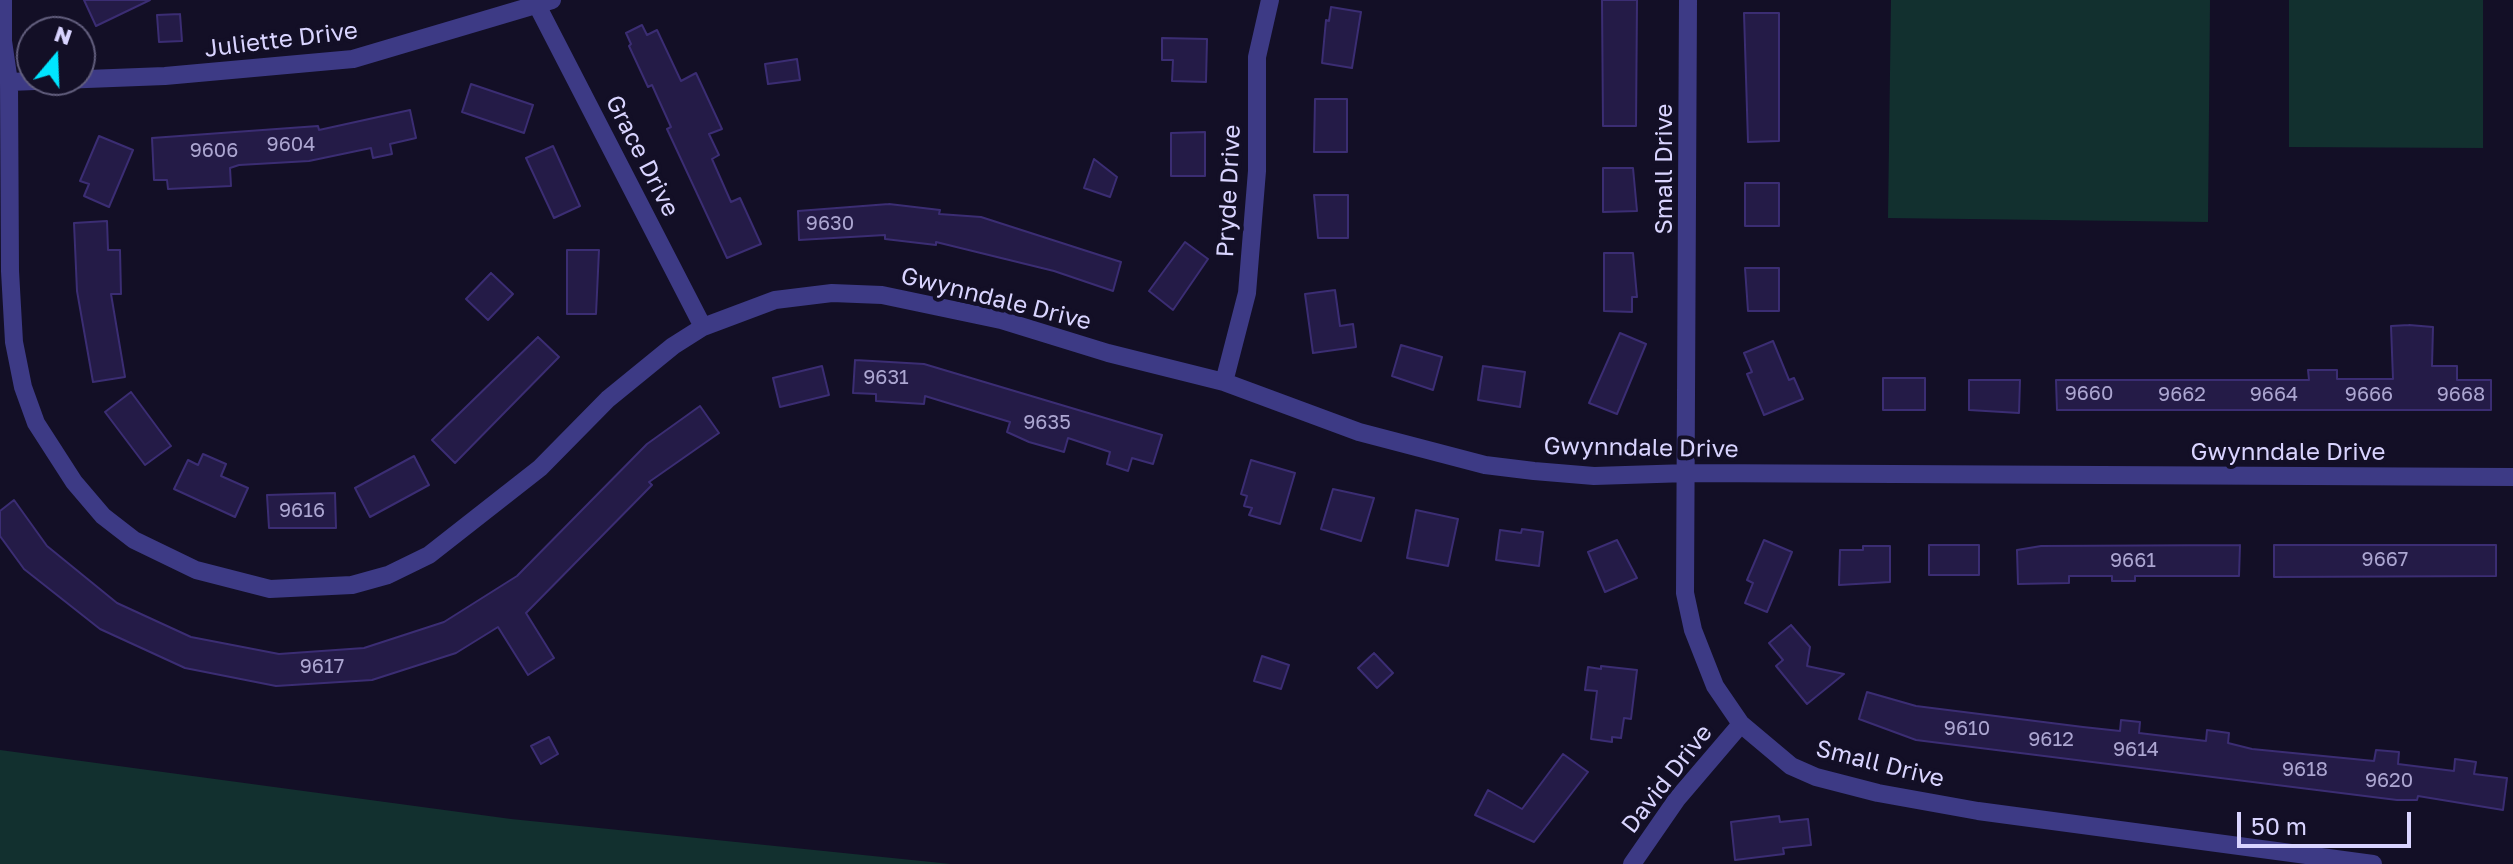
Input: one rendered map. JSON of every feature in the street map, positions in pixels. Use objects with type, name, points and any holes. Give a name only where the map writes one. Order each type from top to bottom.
[{"type":"street","name":"Gwynndale Drive","points":[[3,0],[3,41],[9,82],[8,188],[14,342],[23,387],[36,423],[57,458],[103,516],[134,540],[196,570],[239,583],[284,589],[352,585],[388,575],[429,555],[540,468],[647,364],[703,327],[775,300],[802,295],[882,295],[1001,320],[1108,353],[1224,382],[1359,432],[1485,465],[1594,476],[1688,473],[2513,477]]},
{"type":"street","name":"Pryde Drive","points":[[1224,382],[1247,293],[1257,171],[1257,57],[1270,0]]},
{"type":"street","name":"Small Drive","points":[[1688,0],[1685,593],[1693,630],[1715,686],[1741,724],[1791,766],[1816,777],[1878,793],[1993,813],[2373,864]]},
{"type":"street","name":"Juliette Drive","points":[[9,82],[165,76],[353,59],[545,3]]},
{"type":"street","name":"Grace Drive","points":[[545,3],[703,327]]},
{"type":"street","name":"David Drive","points":[[1632,864],[1677,799],[1741,724]]},
{"type":"green space","points":[[1891,0],[2210,0],[2208,222],[1888,218]]},
{"type":"green space","points":[[2289,0],[2483,0],[2483,148],[2289,147]]},
{"type":"green space","points":[[0,750],[511,819],[951,864],[0,864]]},
{"type":"building","points":[[84,0],[150,0],[96,26],[96,16],[91,16]]},
{"type":"building","points":[[1602,0],[1637,0],[1636,126],[1603,126]]},
{"type":"building","points":[[1331,7],[1361,12],[1352,68],[1322,63],[1326,20],[1329,21]]},
{"type":"building","points":[[1744,13],[1779,13],[1779,141],[1748,142]]},
{"type":"building","points":[[180,14],[182,41],[159,42],[157,15]]},
{"type":"building","points":[[642,25],[647,35],[657,30],[681,81],[696,73],[722,129],[709,134],[719,155],[712,159],[731,202],[740,198],[761,244],[727,258],[667,129],[671,127],[652,85],[648,87],[629,46],[626,33]]},
{"type":"building","points":[[1162,38],[1207,39],[1206,82],[1172,81],[1173,60],[1162,60]]},
{"type":"building","points":[[797,59],[800,80],[768,84],[765,64]]},
{"type":"building","points":[[471,84],[533,105],[524,133],[462,112]]},
{"type":"building","points":[[1315,99],[1347,99],[1347,152],[1314,152]]},
{"type":"building","points":[[410,110],[416,138],[390,144],[392,154],[373,158],[371,148],[309,161],[239,165],[230,168],[231,186],[168,189],[167,180],[154,180],[152,138],[318,126],[319,130]]},
{"type":"building","points":[[1205,132],[1205,176],[1171,176],[1171,133]]},
{"type":"building","points":[[99,136],[133,150],[109,207],[84,196],[89,184],[80,181]]},
{"type":"building","points":[[553,146],[580,206],[554,218],[526,158]]},
{"type":"building","points":[[1094,159],[1117,177],[1110,197],[1084,188]]},
{"type":"building","points":[[1603,168],[1633,168],[1637,211],[1603,212]]},
{"type":"building","points":[[1745,183],[1779,183],[1779,226],[1745,226]]},
{"type":"building","points":[[1314,195],[1348,195],[1348,238],[1318,238]]},
{"type":"building","points":[[889,204],[940,210],[939,214],[981,217],[1121,262],[1113,291],[1054,271],[936,242],[936,245],[885,239],[885,235],[799,240],[798,211]]},
{"type":"building","points":[[107,221],[108,250],[120,250],[121,294],[111,294],[125,377],[93,382],[77,291],[74,223]]},
{"type":"building","points":[[1185,242],[1208,259],[1173,310],[1149,291]]},
{"type":"building","points":[[567,250],[599,250],[596,314],[567,314]]},
{"type":"building","points":[[1604,253],[1633,253],[1637,297],[1632,297],[1632,312],[1604,311]]},
{"type":"building","points":[[1745,268],[1779,268],[1779,311],[1748,311]]},
{"type":"building","points":[[491,273],[513,294],[488,320],[466,299]]},
{"type":"building","points":[[1335,290],[1340,326],[1353,324],[1356,347],[1313,353],[1305,294]]},
{"type":"building","points":[[2391,326],[2433,327],[2432,366],[2457,366],[2457,380],[2491,380],[2491,410],[2057,410],[2056,380],[2309,380],[2308,370],[2337,370],[2337,379],[2393,379]]},
{"type":"building","points":[[1620,333],[1646,344],[1617,414],[1589,403]]},
{"type":"building","points":[[538,337],[559,357],[455,463],[432,440]]},
{"type":"building","points":[[1773,341],[1789,380],[1794,378],[1803,399],[1764,415],[1747,374],[1752,372],[1744,353]]},
{"type":"building","points":[[1401,345],[1442,357],[1433,390],[1392,376]]},
{"type":"building","points":[[855,360],[924,364],[1162,435],[1153,464],[1132,458],[1128,471],[1107,464],[1110,452],[1068,438],[1064,452],[1029,442],[1007,432],[1010,422],[925,396],[924,404],[876,401],[876,394],[853,393]]},
{"type":"building","points":[[822,366],[829,395],[780,407],[773,378]]},
{"type":"building","points":[[1483,366],[1525,372],[1520,407],[1478,400]]},
{"type":"building","points":[[1883,378],[1925,378],[1925,410],[1883,410]]},
{"type":"building","points":[[1969,380],[2020,380],[2019,413],[1969,410]]},
{"type":"building","points":[[131,392],[171,446],[145,465],[105,412]]},
{"type":"building","points":[[700,406],[719,433],[649,482],[652,485],[526,613],[554,658],[528,675],[498,627],[456,653],[372,680],[276,686],[185,668],[100,629],[24,569],[0,536],[0,511],[14,500],[47,546],[117,603],[191,637],[279,654],[364,648],[444,622],[517,576],[647,444]]},
{"type":"building","points":[[203,454],[226,464],[221,476],[248,488],[235,517],[174,489],[188,460],[198,465]]},
{"type":"building","points":[[414,456],[429,485],[370,517],[355,488]]},
{"type":"building","points":[[1251,460],[1295,473],[1280,524],[1249,515],[1252,508],[1244,506],[1247,496],[1241,494]]},
{"type":"building","points":[[1333,489],[1374,498],[1361,541],[1321,529]]},
{"type":"building","points":[[335,493],[336,528],[269,528],[267,495]]},
{"type":"building","points":[[1416,510],[1458,519],[1448,566],[1407,558]]},
{"type":"building","points":[[1522,529],[1543,532],[1539,566],[1496,560],[1500,530],[1521,533]]},
{"type":"building","points":[[1617,540],[1637,578],[1605,592],[1588,552]]},
{"type":"building","points":[[1764,540],[1792,552],[1767,612],[1745,603],[1753,583],[1747,580]]},
{"type":"building","points":[[1929,545],[1979,545],[1979,575],[1929,575]]},
{"type":"building","points":[[2240,545],[2239,576],[2135,576],[2135,581],[2112,581],[2112,576],[2069,576],[2069,583],[2018,584],[2017,550],[2041,546]]},
{"type":"building","points":[[2274,545],[2496,545],[2496,576],[2274,577]]},
{"type":"building","points":[[1863,546],[1890,546],[1890,582],[1839,585],[1840,550],[1863,550]]},
{"type":"building","points":[[1791,625],[1810,647],[1807,666],[1844,674],[1807,704],[1776,666],[1783,660],[1769,643]]},
{"type":"building","points":[[1374,653],[1393,673],[1377,688],[1358,668]]},
{"type":"building","points":[[1262,656],[1289,665],[1281,689],[1254,681]]},
{"type":"building","points":[[1601,666],[1637,670],[1631,719],[1624,718],[1621,738],[1612,737],[1612,742],[1591,739],[1597,691],[1585,690],[1588,667],[1601,669]]},
{"type":"building","points":[[1867,692],[1916,706],[2083,727],[2120,731],[2121,720],[2140,722],[2139,733],[2206,741],[2207,730],[2229,733],[2228,743],[2252,749],[2374,761],[2376,750],[2399,752],[2398,764],[2454,771],[2455,759],[2476,762],[2474,774],[2507,778],[2503,810],[2418,796],[2417,800],[2397,800],[1916,740],[1859,719]]},
{"type":"building","points":[[549,737],[558,754],[541,764],[531,746]]},
{"type":"building","points":[[1563,754],[1588,772],[1534,842],[1475,815],[1488,790],[1522,809]]},
{"type":"building","points":[[1779,816],[1780,822],[1808,819],[1811,845],[1783,848],[1784,854],[1735,860],[1731,822]]}]
